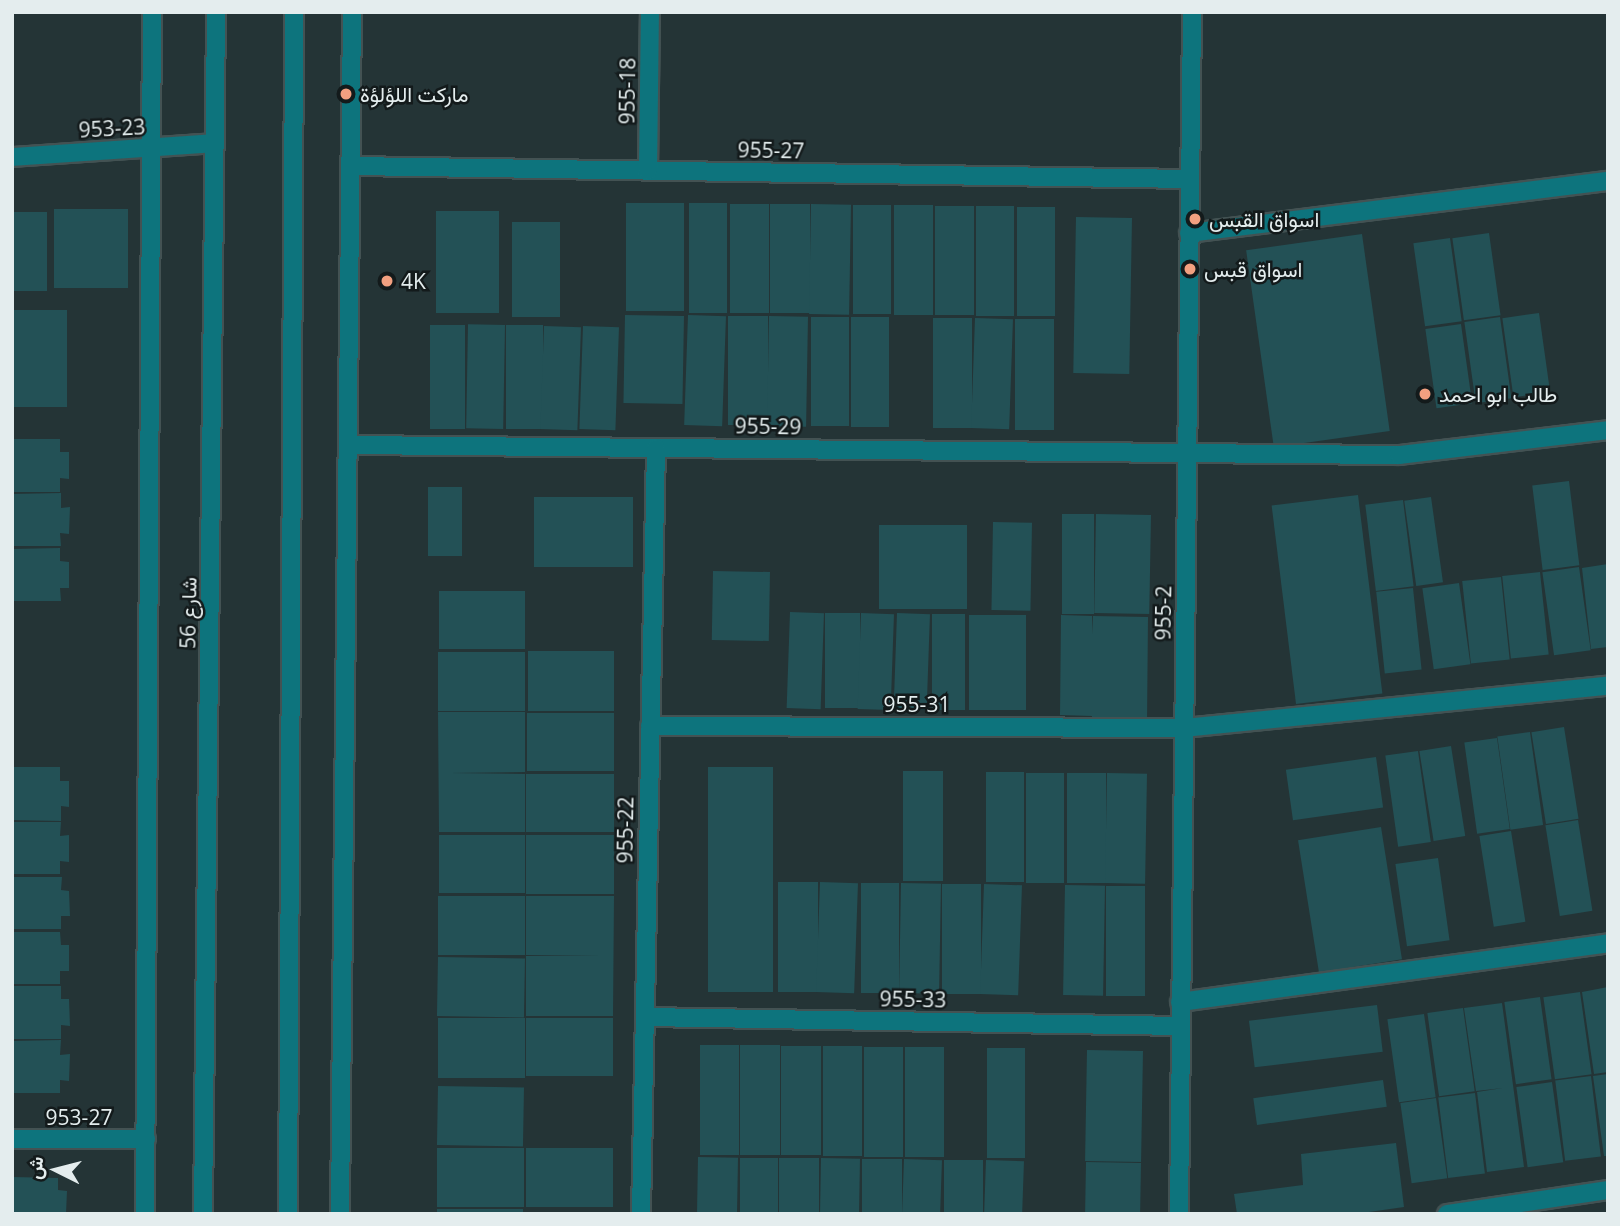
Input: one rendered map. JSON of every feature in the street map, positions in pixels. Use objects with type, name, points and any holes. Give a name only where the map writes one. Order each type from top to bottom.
[{"type":"street","points":[[145,1214],[149,149],[152,12]]},
{"type":"street","name":"شارع 56","points":[[204,1214],[216,12]]},
{"type":"street","points":[[288,1214],[294,12]]},
{"type":"street","points":[[340,1214],[352,12]]},
{"type":"street","name":"955-18","points":[[648,171],[650,12]]},
{"type":"street","name":"955-2","points":[[1179,1214],[1192,12]]},
{"type":"street","name":"953-23","points":[[12,157],[215,143]]},
{"type":"street","name":"955-27","points":[[352,166],[1190,179]]},
{"type":"street","points":[[1189,233],[1608,181]]},
{"type":"street","name":"955-29","points":[[349,444],[1399,455],[1608,430]]},
{"type":"street","name":"955-22","points":[[641,1214],[656,448]]},
{"type":"street","name":"955-31","points":[[650,726],[1184,728],[1608,687]]},
{"type":"street","points":[[1180,1002],[1608,943]]},
{"type":"street","name":"955-33","points":[[645,1017],[1181,1026]]},
{"type":"street","name":"953-27","points":[[12,1139],[146,1139]]},
{"type":"street","points":[[1447,1214],[1608,1190]]},
{"type":"building","points":[[626,203],[684,203],[684,311],[626,311]]},
{"type":"building","points":[[689,203],[727,203],[727,313],[689,313]]},
{"type":"building","points":[[730,204],[769,204],[769,313],[730,313]]},
{"type":"building","points":[[770,204],[810,204],[810,313],[770,313]]},
{"type":"building","points":[[811,204],[851,205],[849,315],[809,314]]},
{"type":"building","points":[[853,205],[891,205],[891,314],[853,314]]},
{"type":"building","points":[[894,205],[933,205],[933,315],[894,315]]},
{"type":"building","points":[[935,206],[974,206],[974,315],[935,315]]},
{"type":"building","points":[[976,206],[1014,206],[1014,316],[976,316]]},
{"type":"building","points":[[1017,207],[1055,207],[1055,316],[1017,316]]},
{"type":"building","points":[[54,209],[128,209],[128,288],[54,288]]},
{"type":"building","points":[[436,211],[499,211],[499,313],[436,313]]},
{"type":"building","points":[[12,212],[47,212],[47,291],[12,291]]},
{"type":"building","points":[[1076,217],[1132,218],[1129,374],[1073,373]]},
{"type":"building","points":[[512,222],[560,222],[560,317],[512,317]]},
{"type":"building","points":[[1489,233],[1501,315],[1464,320],[1452,238]]},
{"type":"building","points":[[1362,234],[1390,431],[1274,447],[1246,250]]},
{"type":"building","points":[[1450,238],[1462,321],[1425,326],[1413,243]]},
{"type":"building","points":[[12,310],[67,310],[67,407],[12,407]]},
{"type":"building","points":[[1539,313],[1550,392],[1513,397],[1502,318]]},
{"type":"building","points":[[625,315],[684,316],[682,404],[623,403]]},
{"type":"building","points":[[688,315],[726,316],[722,426],[684,425]]},
{"type":"building","points":[[728,316],[768,316],[768,425],[728,425]]},
{"type":"building","points":[[769,316],[808,317],[806,427],[767,426]]},
{"type":"building","points":[[811,317],[849,317],[849,426],[811,426]]},
{"type":"building","points":[[851,317],[889,317],[889,427],[851,427]]},
{"type":"building","points":[[1500,317],[1511,398],[1476,403],[1464,322]]},
{"type":"building","points":[[933,318],[972,318],[972,428],[933,428]]},
{"type":"building","points":[[975,318],[1013,319],[1009,429],[971,428]]},
{"type":"building","points":[[1015,319],[1054,319],[1054,430],[1015,430]]},
{"type":"building","points":[[468,324],[505,325],[503,429],[466,428]]},
{"type":"building","points":[[468,324],[505,325],[503,429],[466,428]]},
{"type":"building","points":[[1461,324],[1472,403],[1436,408],[1425,329]]},
{"type":"building","points":[[430,325],[465,325],[465,429],[430,429]]},
{"type":"building","points":[[544,326],[581,327],[577,430],[540,429]]},
{"type":"building","points":[[583,326],[619,327],[615,430],[579,429]]},
{"type":"building","points":[[12,439],[60,439],[60,452],[69,452],[69,479],[60,478],[60,492],[12,492]]},
{"type":"building","points":[[1569,481],[1579,565],[1543,570],[1532,486]]},
{"type":"building","points":[[428,487],[462,487],[462,556],[428,556]]},
{"type":"building","points":[[61,493],[61,508],[70,507],[69,534],[60,533],[61,546],[12,546],[12,494]]},
{"type":"building","points":[[1358,495],[1382,694],[1296,704],[1272,506]]},
{"type":"building","points":[[534,497],[633,497],[633,567],[534,567]]},
{"type":"building","points":[[1431,497],[1443,582],[1416,586],[1404,501]]},
{"type":"building","points":[[1403,500],[1414,586],[1376,591],[1365,505]]},
{"type":"building","points":[[1062,514],[1094,514],[1094,614],[1062,614]]},
{"type":"building","points":[[1096,514],[1151,515],[1149,614],[1094,613]]},
{"type":"building","points":[[993,522],[1032,523],[1030,611],[991,610]]},
{"type":"building","points":[[879,525],[967,525],[967,609],[879,609]]},
{"type":"building","points":[[60,548],[60,561],[69,562],[69,588],[60,588],[61,601],[12,601],[12,549]]},
{"type":"building","points":[[1608,564],[1608,647],[1591,649],[1582,568]]},
{"type":"building","points":[[1579,567],[1591,650],[1554,655],[1542,572]]},
{"type":"building","points":[[713,571],[770,572],[769,641],[712,640]]},
{"type":"building","points":[[1540,572],[1549,655],[1511,659],[1502,576]]},
{"type":"building","points":[[1501,577],[1510,660],[1471,664],[1462,581]]},
{"type":"building","points":[[1459,583],[1470,664],[1434,669],[1422,588]]},
{"type":"building","points":[[1413,588],[1422,670],[1385,673],[1376,592]]},
{"type":"building","points":[[439,591],[525,591],[525,649],[439,649]]},
{"type":"building","points":[[790,612],[824,613],[821,709],[787,708]]},
{"type":"building","points":[[825,613],[860,613],[860,708],[825,708]]},
{"type":"building","points":[[861,613],[894,614],[891,710],[858,709]]},
{"type":"building","points":[[897,613],[930,614],[927,710],[894,709]]},
{"type":"building","points":[[932,614],[965,614],[965,710],[932,710]]},
{"type":"building","points":[[969,615],[1026,615],[1026,710],[969,710]]},
{"type":"building","points":[[1061,615],[1092,616],[1092,634],[1093,616],[1148,617],[1147,724],[1092,723],[1092,716],[1060,715]]},
{"type":"building","points":[[528,651],[614,651],[614,711],[528,711]]},
{"type":"building","points":[[438,652],[525,652],[525,711],[438,711]]},
{"type":"building","points":[[438,712],[525,712],[525,772],[450,773],[525,774],[525,832],[439,832]]},
{"type":"building","points":[[527,713],[614,713],[614,771],[527,771]]},
{"type":"building","points":[[1564,727],[1579,819],[1546,824],[1531,732]]},
{"type":"building","points":[[1530,732],[1543,825],[1510,830],[1497,737]]},
{"type":"building","points":[[1497,738],[1510,829],[1477,834],[1464,743]]},
{"type":"building","points":[[1451,746],[1465,836],[1434,841],[1419,751]]},
{"type":"building","points":[[1418,751],[1431,842],[1398,847],[1385,756]]},
{"type":"building","points":[[1376,757],[1383,808],[1293,820],[1286,770]]},
{"type":"building","points":[[12,767],[60,767],[60,781],[69,781],[69,807],[61,806],[61,821],[12,820]]},
{"type":"building","points":[[708,767],[773,767],[773,992],[708,992]]},
{"type":"building","points":[[903,771],[943,771],[943,881],[903,881]]},
{"type":"building","points":[[986,772],[1024,772],[1024,882],[986,882]]},
{"type":"building","points":[[1026,773],[1064,773],[1064,883],[1026,883]]},
{"type":"building","points":[[1067,773],[1106,773],[1106,883],[1067,883]]},
{"type":"building","points":[[1107,773],[1147,774],[1145,884],[1105,883]]},
{"type":"building","points":[[526,774],[614,774],[614,832],[526,832]]},
{"type":"building","points":[[1578,820],[1592,911],[1560,916],[1545,825]]},
{"type":"building","points":[[12,822],[61,822],[60,836],[69,835],[69,862],[60,861],[60,874],[12,874]]},
{"type":"building","points":[[1381,827],[1402,959],[1319,972],[1298,840]]},
{"type":"building","points":[[1511,831],[1525,922],[1494,927],[1479,836]]},
{"type":"building","points":[[439,835],[525,835],[525,893],[439,893]]},
{"type":"building","points":[[526,835],[614,835],[614,894],[526,894]]},
{"type":"building","points":[[1438,858],[1450,940],[1407,946],[1395,864]]},
{"type":"building","points":[[12,877],[62,877],[61,890],[69,891],[70,916],[61,916],[61,929],[12,929]]},
{"type":"building","points":[[778,882],[818,882],[818,992],[778,992]]},
{"type":"building","points":[[820,882],[858,883],[854,993],[816,992]]},
{"type":"building","points":[[861,883],[899,883],[899,993],[861,993]]},
{"type":"building","points":[[901,883],[941,884],[939,994],[899,993]]},
{"type":"building","points":[[942,884],[981,884],[981,994],[942,994]]},
{"type":"building","points":[[984,884],[1022,885],[1018,995],[980,994]]},
{"type":"building","points":[[1065,885],[1105,886],[1103,996],[1063,995]]},
{"type":"building","points":[[1106,886],[1145,886],[1145,996],[1106,996]]},
{"type":"building","points":[[438,896],[525,896],[525,955],[438,955]]},
{"type":"building","points":[[526,896],[614,896],[613,1016],[526,1016],[526,956],[600,955],[526,955]]},
{"type":"building","points":[[12,932],[60,932],[61,945],[69,945],[69,971],[60,971],[60,984],[12,984]]},
{"type":"building","points":[[438,957],[525,959],[524,1018],[437,1016]]},
{"type":"building","points":[[12,986],[61,986],[61,999],[69,999],[70,1026],[61,1025],[61,1039],[12,1039]]},
{"type":"building","points":[[1608,987],[1608,1072],[1594,1074],[1582,992]]},
{"type":"building","points":[[1580,992],[1592,1074],[1555,1079],[1543,997]]},
{"type":"building","points":[[1540,997],[1552,1079],[1516,1084],[1504,1002]]},
{"type":"building","points":[[1502,1003],[1524,1167],[1487,1172],[1477,1092],[1503,1088],[1476,1091],[1464,1008]]},
{"type":"building","points":[[1377,1005],[1383,1052],[1255,1067],[1249,1021]]},
{"type":"building","points":[[1463,1008],[1475,1091],[1439,1096],[1427,1013]]},
{"type":"building","points":[[1424,1014],[1436,1097],[1399,1102],[1387,1019]]},
{"type":"building","points":[[438,1018],[525,1018],[525,1078],[438,1078]]},
{"type":"building","points":[[526,1018],[613,1018],[613,1076],[526,1076]]},
{"type":"building","points":[[61,1040],[60,1055],[70,1054],[69,1081],[60,1080],[60,1093],[12,1093],[12,1041]]},
{"type":"building","points":[[700,1045],[739,1045],[739,1155],[700,1155]]},
{"type":"building","points":[[740,1045],[780,1045],[780,1155],[740,1155]]},
{"type":"building","points":[[781,1046],[821,1046],[821,1155],[781,1155]]},
{"type":"building","points":[[823,1046],[862,1046],[862,1156],[823,1156]]},
{"type":"building","points":[[864,1047],[903,1047],[903,1157],[864,1157]]},
{"type":"building","points":[[905,1047],[944,1047],[944,1157],[905,1157]]},
{"type":"building","points":[[987,1048],[1025,1048],[1025,1158],[987,1158]]},
{"type":"building","points":[[1087,1050],[1143,1051],[1141,1162],[1085,1161]]},
{"type":"building","points":[[1608,1074],[1608,1156],[1604,1156],[1593,1076]]},
{"type":"building","points":[[1591,1076],[1601,1156],[1565,1161],[1555,1080]]},
{"type":"building","points":[[1383,1080],[1387,1107],[1257,1125],[1253,1098]]},
{"type":"building","points":[[1552,1082],[1563,1162],[1528,1167],[1516,1087]]},
{"type":"building","points":[[438,1086],[524,1088],[523,1146],[437,1145]]},
{"type":"building","points":[[1475,1093],[1485,1173],[1448,1178],[1438,1098]]},
{"type":"building","points":[[1436,1098],[1447,1178],[1412,1183],[1400,1103]]},
{"type":"building","points":[[1396,1143],[1404,1207],[1355,1214],[1237,1214],[1234,1194],[1303,1185],[1301,1154]]},
{"type":"building","points":[[437,1148],[524,1148],[524,1207],[437,1207]]},
{"type":"building","points":[[526,1148],[613,1148],[613,1207],[526,1207]]},
{"type":"building","points":[[698,1157],[738,1158],[737,1214],[697,1214]]},
{"type":"building","points":[[740,1158],[778,1158],[778,1214],[740,1214]]},
{"type":"building","points":[[779,1158],[819,1158],[819,1214],[779,1214]]},
{"type":"building","points":[[821,1158],[860,1159],[859,1214],[820,1214]]},
{"type":"building","points":[[862,1159],[902,1159],[902,1214],[862,1214]]},
{"type":"building","points":[[904,1159],[942,1160],[940,1214],[902,1214]]},
{"type":"building","points":[[944,1160],[983,1160],[983,1214],[944,1214]]},
{"type":"building","points":[[986,1160],[1024,1161],[1022,1214],[984,1214]]},
{"type":"building","points":[[1086,1162],[1141,1163],[1140,1214],[1085,1214]]},
{"type":"building","points":[[12,1177],[58,1178],[58,1190],[67,1191],[66,1214],[12,1214]]},
{"type":"building","points":[[437,1209],[523,1209],[523,1214],[437,1214]]},
{"type":"place","name":"ماركت اللؤلؤة","points":[[346,94]]},
{"type":"place","name":"اسواق القبس","points":[[1195,219]]},
{"type":"place","name":"اسواق قبس","points":[[1190,269]]},
{"type":"place","name":"4K","points":[[387,281]]},
{"type":"place","name":"طالب ابو احمد","points":[[1425,394]]}]
